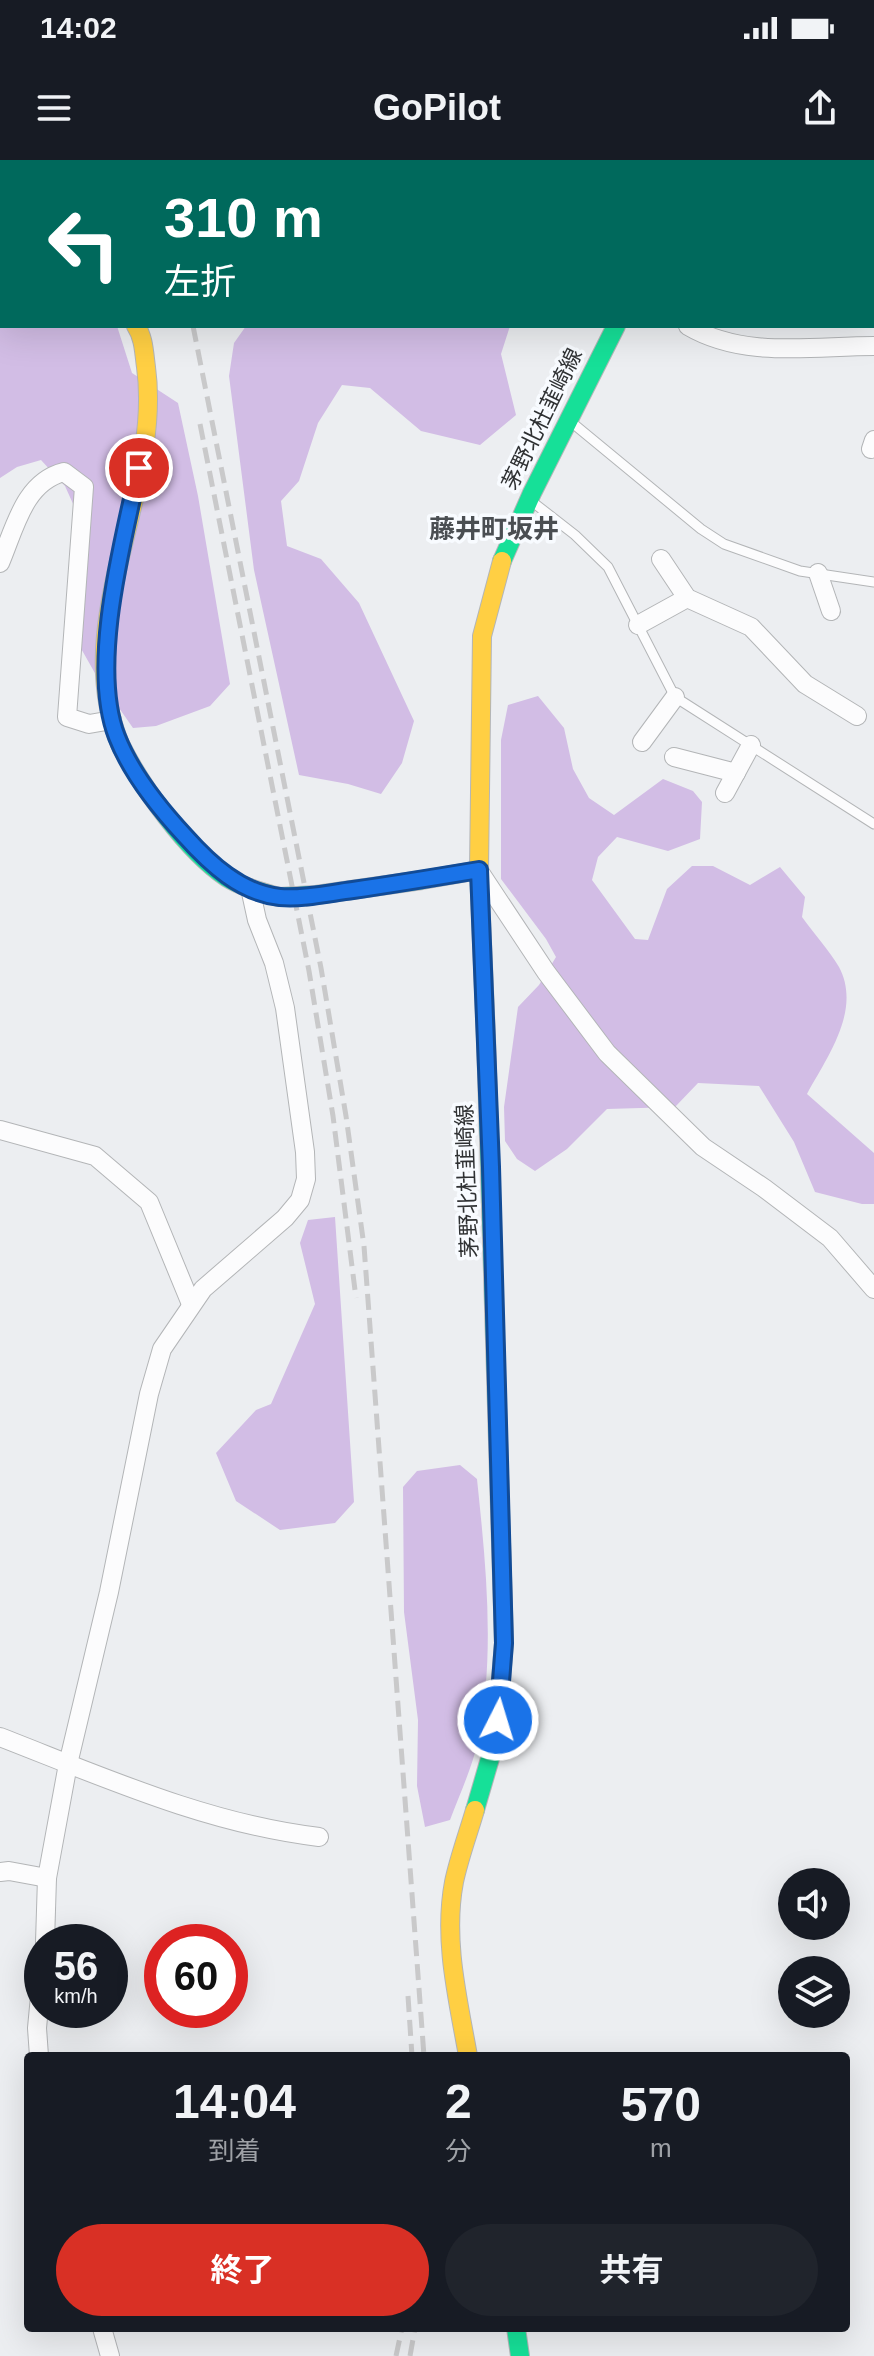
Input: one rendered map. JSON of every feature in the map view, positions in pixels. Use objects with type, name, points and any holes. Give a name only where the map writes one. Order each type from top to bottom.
[{"type":"main road","points":[[137,328],[141,334],[149,386],[147,434],[113,589],[106,665],[109,708],[128,761],[173,823],[227,877],[250,888],[279,897],[316,895],[479,870]]},
{"type":"main road","name":"茅野北杜韮崎線","points":[[467,2052],[451,1956],[450,1925],[454,1883],[496,1738],[504,1643],[479,870],[482,636],[498,566],[528,499],[615,328]]},
{"type":"main road","points":[[517,2332],[520,2356]]},
{"type":"street","points":[[691,328],[706,337],[764,349],[874,346]]},
{"type":"street","points":[[0,563],[29,495],[37,485],[49,476],[64,472],[84,487],[67,717],[89,724],[112,720]]},
{"type":"street","points":[[661,559],[687,598],[751,627],[805,684],[857,716]]},
{"type":"street","points":[[818,573],[831,611]]},
{"type":"street","points":[[638,625],[687,598]]},
{"type":"street","points":[[642,742],[675,697]]},
{"type":"street","points":[[725,793],[751,745]]},
{"type":"street","points":[[674,757],[736,773]]},
{"type":"street","points":[[479,870],[546,972],[607,1053],[703,1147],[830,1238],[873,1284]]},
{"type":"street","points":[[46,1924],[47,1878],[68,1764],[109,1592],[149,1394],[162,1349],[203,1289],[285,1218],[300,1200],[306,1179],[285,1008],[250,888]]},
{"type":"street","points":[[0,1130],[95,1156],[149,1202],[191,1304]]},
{"type":"street","points":[[0,1737],[143,1793],[288,1833],[319,1837]]},
{"type":"street","points":[[0,1872],[47,1878]]},
{"type":"street","points":[[37,2028],[39,2052]]},
{"type":"street","points":[[103,2332],[110,2356]]},
{"type":"lane","points":[[568,420],[701,529],[724,544],[800,571],[874,582]]},
{"type":"lane","points":[[528,499],[575,535],[608,567],[675,697],[874,824]]},
{"type":"shaded area","points":[[0,328],[118,328],[132,373],[178,403],[198,496],[230,684],[210,706],[156,726],[133,728],[96,675],[70,629],[69,559],[74,506],[65,486],[41,460],[17,467],[0,478]]},
{"type":"shaded area","points":[[245,328],[509,328],[501,354],[516,415],[480,445],[421,431],[370,388],[342,385],[318,423],[299,481],[281,501],[287,546],[321,559],[359,603],[414,721],[402,763],[381,794],[299,775],[254,570],[229,376],[234,343]]},
{"type":"shaded area","points":[[538,696],[564,728],[573,769],[589,798],[614,815],[663,779],[693,791],[702,802],[700,839],[668,851],[617,837],[598,857],[592,880],[635,939],[648,940],[667,889],[692,866],[713,866],[750,885],[780,867],[805,897],[802,917],[839,967],[847,1000],[839,1033],[807,1094],[874,1153],[874,1204],[815,1192],[794,1142],[759,1086],[698,1083],[675,1107],[607,1109],[567,1149],[535,1171],[517,1159],[505,1141],[504,1107],[518,1007],[539,985],[556,957],[501,879],[501,740],[508,705]]},
{"type":"shaded area","points":[[335,1217],[354,1502],[335,1523],[280,1530],[236,1501],[216,1453],[256,1410],[271,1404],[315,1304],[300,1243],[308,1220]]},
{"type":"shaded area","points":[[460,1465],[477,1479],[488,1612],[483,1712],[477,1745],[450,1820],[425,1827],[417,1786],[418,1720],[404,1612],[403,1487],[417,1471]]},
{"type":"railway","points":[[193,328],[321,968],[364,1246],[424,2052]]},
{"type":"railway","points":[[200,424],[309,971],[333,1116],[356,1298]]},
{"type":"railway","points":[[408,1996],[412,2052]]},
{"type":"railway","points":[[396,2356],[401,2332]]},
{"type":"railway","points":[[410,2356],[414,2332]]},
{"type":"traffic: fast","points":[[502,561],[532,493],[615,328]]},
{"type":"traffic: fast","points":[[120,744],[152,798],[211,866],[232,881],[279,897]]},
{"type":"traffic: fast","points":[[279,897],[422,880]]},
{"type":"traffic: fast","points":[[475,1810],[496,1738],[504,1643],[486,1038]]},
{"type":"traffic: fast","points":[[517,2332],[520,2356]]},
{"type":"traffic: slow","points":[[120,744],[107,698],[105,651],[110,604],[142,461],[148,414],[144,351],[137,328]]},
{"type":"traffic: slow","points":[[486,1038],[479,870],[482,636],[502,561]]},
{"type":"traffic: slow","points":[[422,880],[479,870]]},
{"type":"traffic: slow","points":[[467,2052],[453,1969],[450,1926],[454,1882],[475,1810]]},
{"type":"district","name":"藤井町坂井","points":[[494,529]]},
{"type":"route","points":[[139,468],[113,589],[106,665],[109,708],[128,761],[173,823],[227,877],[279,897],[316,895],[479,870],[504,1643],[498,1720]]}]
